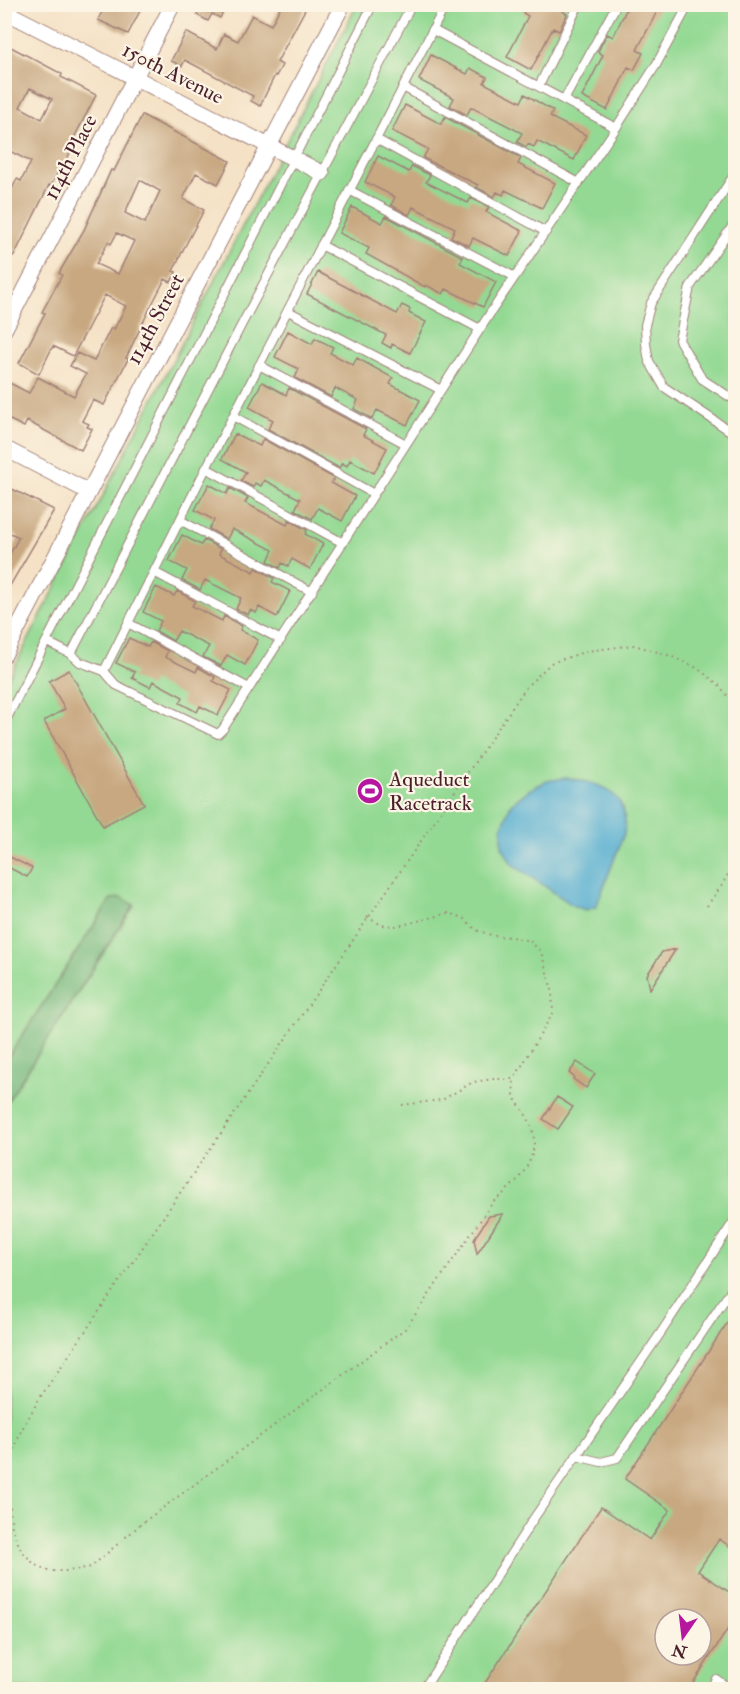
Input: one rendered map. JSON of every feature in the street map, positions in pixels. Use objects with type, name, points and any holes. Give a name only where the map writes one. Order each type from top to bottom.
[{"type":"street","name":"114th Place","points":[[4,330],[173,4]]},
{"type":"street","name":"114th Street","points":[[4,655],[343,4]]},
{"type":"street","name":"150th Avenue","points":[[4,11],[322,173]]},
{"type":"street","points":[[4,448],[89,492]]},
{"type":"lane","points":[[4,724],[374,4]]},
{"type":"lane","points":[[71,654],[412,4]]},
{"type":"lane","points":[[104,671],[206,468],[446,4]]},
{"type":"lane","points":[[539,86],[579,4]]},
{"type":"lane","points":[[47,642],[71,654],[80,662],[104,671],[116,684],[218,734],[281,640],[480,329],[616,128],[656,65],[688,4]]},
{"type":"lane","points":[[564,100],[615,5]]},
{"type":"lane","points":[[433,30],[616,128]]},
{"type":"lane","points":[[404,87],[579,183]]},
{"type":"lane","points":[[376,140],[546,232]]},
{"type":"lane","points":[[735,172],[651,303],[645,325],[649,361],[664,387],[735,435]]},
{"type":"lane","points":[[349,190],[515,277]]},
{"type":"lane","points":[[735,221],[690,287],[679,340],[702,379],[735,401]]},
{"type":"lane","points":[[321,245],[480,329]]},
{"type":"lane","points":[[288,311],[441,390]]},
{"type":"lane","points":[[260,365],[406,444]]},
{"type":"lane","points":[[233,416],[374,494]]},
{"type":"lane","points":[[206,468],[343,543]]},
{"type":"lane","points":[[180,520],[312,592]]},
{"type":"lane","points":[[154,572],[281,640]]},
{"type":"lane","points":[[128,623],[249,688]]},
{"type":"lane","points":[[423,1689],[534,1518],[662,1331],[735,1218]]},
{"type":"lane","points":[[576,1456],[601,1462],[617,1458],[735,1283]]},
{"type":"lane","points":[[710,1689],[716,1679],[731,1689]]},
{"type":"path","points":[[367,917],[382,925],[398,926],[449,913],[464,918],[476,930],[494,936],[530,941],[541,952],[552,990],[553,1012],[514,1079],[513,1092],[517,1105],[527,1117],[533,1134],[535,1151],[521,1176],[493,1202],[406,1328],[141,1524],[91,1567],[50,1571],[35,1565],[21,1550],[12,1528],[8,1491],[9,1464],[21,1431],[39,1399],[367,917],[527,686],[551,663],[587,651],[634,645],[668,655],[697,668],[719,685],[735,707]]},
{"type":"path","points":[[707,906],[722,885],[735,860]]},
{"type":"path","points":[[402,1105],[442,1100],[473,1082],[514,1079]]},
{"type":"green space","name":"Aqueduct Racetrack","points":[[357,5],[735,5],[735,1689],[5,1689],[5,1105],[134,906],[111,899],[5,1062],[5,685]]},
{"type":"green space","points":[[122,898],[134,905],[5,1105],[5,1062],[111,899]]},
{"type":"water","points":[[566,778],[591,783],[611,792],[623,809],[625,820],[624,834],[596,907],[586,910],[574,906],[512,864],[502,846],[502,828],[511,804],[529,790],[547,781]]},
{"type":"building","points":[[106,4],[133,4],[141,9],[128,34],[98,20]]},
{"type":"building","points":[[195,4],[227,4],[220,18],[212,14],[208,21],[197,15],[201,8]]},
{"type":"building","points":[[282,4],[308,4],[277,62],[282,65],[260,106],[251,101],[253,96],[185,60],[182,66],[171,61],[186,32],[217,49],[224,34],[238,41],[252,15],[271,25]]},
{"type":"building","points":[[527,4],[565,4],[562,11],[567,14],[559,31],[553,28],[531,70],[507,57],[528,16],[523,13]]},
{"type":"building","points":[[629,4],[661,4],[637,50],[643,53],[634,70],[628,67],[607,110],[582,97],[603,55],[598,52],[602,43],[607,34],[613,37]]},
{"type":"building","points":[[9,46],[96,95],[73,140],[76,141],[63,167],[61,166],[51,186],[49,185],[14,256],[4,251],[4,190],[10,193],[17,179],[21,181],[31,162],[4,148],[4,50]],"holes":[[[30,88],[52,99],[42,119],[20,107]]]},
{"type":"building","points":[[431,55],[467,74],[470,68],[487,77],[484,83],[521,102],[525,94],[553,111],[550,117],[586,135],[574,160],[537,141],[534,147],[528,144],[526,147],[517,142],[522,133],[471,107],[467,115],[450,106],[454,98],[419,80]]},
{"type":"building","points":[[405,105],[441,124],[445,117],[521,158],[518,164],[555,183],[542,208],[505,190],[503,195],[497,192],[494,197],[476,187],[478,185],[423,158],[428,149],[392,131]]},
{"type":"building","points":[[142,115],[230,161],[218,184],[196,173],[183,199],[204,210],[173,271],[176,272],[171,282],[165,279],[104,405],[93,400],[82,421],[89,424],[87,427],[92,429],[81,450],[27,421],[24,427],[4,417],[4,380],[29,393],[38,377],[74,396],[86,374],[70,366],[77,353],[94,361],[111,328],[114,329],[126,306],[105,295],[73,356],[53,346],[39,374],[19,363],[62,275],[59,273],[84,230],[111,170],[114,171]],"holes":[[[140,180],[160,191],[145,223],[125,213]],[[117,233],[134,241],[118,274],[96,264],[108,242],[111,244]]]},
{"type":"building","points":[[378,156],[409,172],[412,166],[430,175],[426,182],[468,203],[471,198],[489,207],[486,212],[522,231],[509,256],[473,238],[469,246],[451,237],[455,228],[413,207],[409,215],[391,205],[395,197],[365,182]]},
{"type":"building","points":[[352,207],[382,223],[386,216],[463,257],[460,263],[496,282],[483,307],[446,289],[443,294],[426,285],[425,287],[366,254],[369,248],[339,233]]},
{"type":"building","points":[[318,272],[397,314],[402,305],[410,309],[409,313],[426,322],[410,353],[392,344],[391,348],[382,343],[386,335],[307,294]]},
{"type":"building","points":[[288,331],[312,344],[315,338],[333,347],[330,353],[353,365],[357,358],[393,378],[390,384],[420,400],[407,425],[377,410],[372,419],[354,409],[358,400],[335,388],[331,397],[295,378],[299,369],[275,357]]},
{"type":"building","points":[[262,382],[286,395],[289,388],[366,429],[363,435],[387,448],[374,473],[350,460],[347,466],[342,463],[339,468],[268,429],[273,420],[249,407]]},
{"type":"building","points":[[235,434],[260,446],[263,439],[334,478],[331,483],[355,496],[342,521],[318,508],[312,519],[295,510],[300,499],[264,480],[261,486],[255,483],[253,487],[241,481],[246,472],[222,459]]},
{"type":"building","points":[[209,484],[227,494],[230,488],[248,498],[245,503],[287,525],[289,520],[307,530],[305,534],[323,544],[310,569],[292,559],[288,566],[282,563],[280,568],[268,561],[273,550],[232,529],[227,539],[209,529],[214,520],[195,510]]},
{"type":"building","points":[[4,485],[54,510],[4,596],[4,565],[19,537],[4,530]]},
{"type":"building","points":[[182,535],[201,545],[204,540],[221,549],[219,554],[254,572],[256,568],[274,578],[272,582],[290,591],[277,617],[259,607],[256,613],[250,610],[248,615],[236,609],[241,598],[205,580],[200,590],[182,580],[187,570],[169,561]]},
{"type":"building","points":[[156,587],[174,596],[177,591],[195,601],[192,606],[222,621],[224,616],[242,626],[240,630],[258,640],[245,665],[227,655],[221,666],[203,657],[209,646],[179,631],[173,641],[156,631],[161,621],[143,612]]},
{"type":"building","points":[[129,638],[148,647],[151,642],[168,651],[165,657],[196,672],[198,667],[215,677],[213,681],[231,690],[218,715],[200,706],[197,712],[180,703],[183,697],[153,681],[150,687],[132,678],[135,672],[116,663]]},
{"type":"building","points":[[69,670],[144,804],[103,826],[44,721],[65,709],[49,681]]},
{"type":"building","points":[[4,854],[32,868],[27,877],[4,865]]},
{"type":"building","points":[[676,949],[650,989],[647,975],[662,952]]},
{"type":"building","points":[[577,1062],[595,1074],[586,1088],[573,1079],[574,1077],[569,1073]]},
{"type":"building","points":[[557,1097],[573,1107],[558,1129],[543,1119]]},
{"type":"building","points":[[503,1214],[477,1254],[474,1239],[489,1216]]},
{"type":"building","points":[[735,1311],[735,1550],[719,1539],[698,1571],[735,1596],[735,1618],[713,1652],[713,1607],[653,1607],[653,1667],[703,1667],[689,1689],[481,1689],[601,1507],[650,1540],[670,1510],[625,1479]]},
{"type":"place","name":"Aqueduct Racetrack","points":[[370,791]]}]
